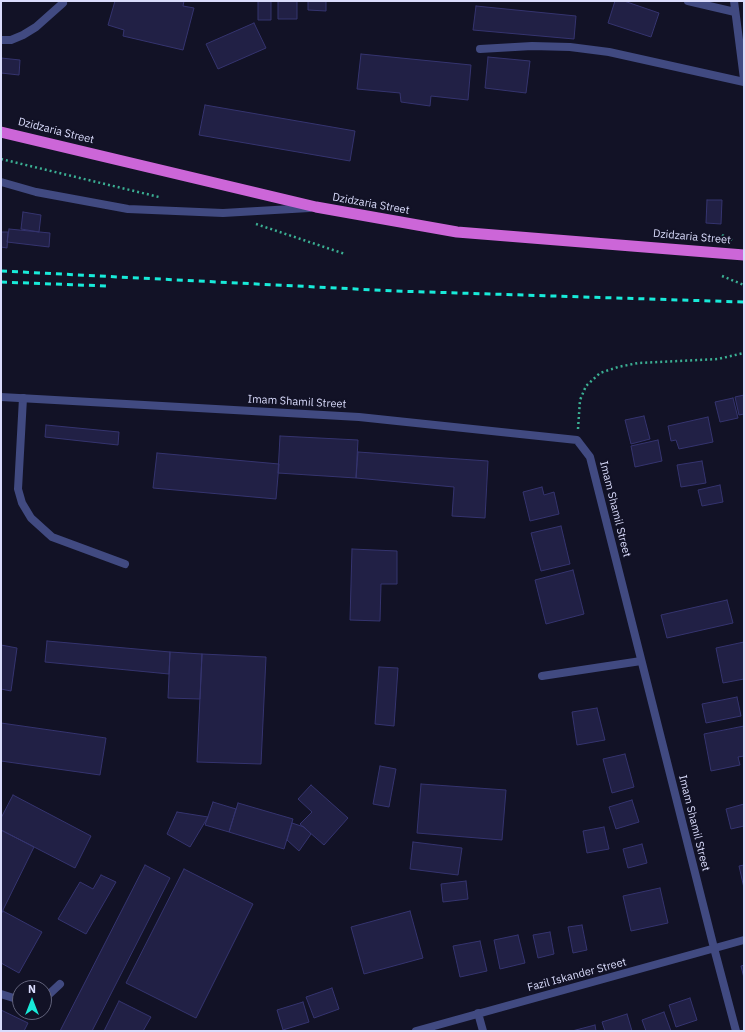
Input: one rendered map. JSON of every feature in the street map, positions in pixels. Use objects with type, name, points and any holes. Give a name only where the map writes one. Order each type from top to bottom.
[{"type":"highway","name":"Dzidzaria Street","points":[[1,132],[316,207],[457,232],[604,242],[744,255]]},
{"type":"street","points":[[688,1],[735,12]]},
{"type":"street","points":[[480,49],[532,46],[570,47],[609,52],[744,80],[734,1]]},
{"type":"street","points":[[1,40],[11,40],[23,35],[36,27],[63,3]]},
{"type":"street","points":[[1,182],[36,192],[128,209],[222,213],[316,207]]},
{"type":"street","name":"Imam Shamil Street","points":[[1,398],[358,417],[577,440],[590,457],[736,1031]]},
{"type":"street","points":[[23,398],[18,489],[22,503],[31,518],[52,537],[125,564]]},
{"type":"street","points":[[542,676],[642,661]]},
{"type":"street","name":"Fazil Iskander Street","points":[[416,1031],[744,940]]},
{"type":"street","points":[[52,992],[60,984]]},
{"type":"street","points":[[1,994],[12,997]]},
{"type":"street","points":[[478,1013],[483,1031]]},
{"type":"path","points":[[722,276],[744,285]]},
{"type":"path","points":[[577,440],[580,400],[586,386],[600,373],[618,366],[638,363],[718,359],[744,353]]},
{"type":"building","points":[[115,1],[184,1],[183,6],[194,8],[183,50],[123,36],[124,30],[108,25]]},
{"type":"building","points":[[258,1],[271,1],[271,20],[258,20]]},
{"type":"building","points":[[278,1],[297,1],[297,19],[278,19]]},
{"type":"building","points":[[308,1],[326,1],[326,11],[308,10]]},
{"type":"building","points":[[615,1],[624,1],[659,13],[651,37],[608,23]]},
{"type":"building","points":[[476,6],[576,16],[574,39],[473,30]]},
{"type":"building","points":[[254,23],[266,48],[218,69],[206,44]]},
{"type":"building","points":[[361,54],[471,65],[468,100],[431,96],[430,106],[401,102],[400,93],[357,89]]},
{"type":"building","points":[[488,57],[530,61],[526,93],[485,88]]},
{"type":"building","points":[[1,58],[20,60],[19,75],[1,73]]},
{"type":"building","points":[[205,105],[355,131],[350,161],[199,135]]},
{"type":"building","points":[[707,200],[722,200],[721,224],[706,223]]},
{"type":"building","points":[[23,212],[41,215],[39,232],[21,229]]},
{"type":"building","points":[[9,229],[50,233],[49,247],[7,242]]},
{"type":"building","points":[[1,232],[8,232],[7,248],[1,247]]},
{"type":"building","points":[[744,395],[744,414],[739,415],[735,397]]},
{"type":"building","points":[[733,398],[738,418],[720,422],[715,402]]},
{"type":"building","points":[[644,416],[650,439],[631,444],[625,420]]},
{"type":"building","points":[[708,417],[713,442],[679,449],[676,440],[671,441],[668,426]]},
{"type":"building","points":[[46,425],[119,432],[118,445],[45,437]]},
{"type":"building","points":[[280,436],[358,440],[356,478],[278,473]]},
{"type":"building","points":[[658,440],[662,461],[635,467],[631,446]]},
{"type":"building","points":[[358,452],[488,461],[485,518],[452,516],[454,487],[356,478]]},
{"type":"building","points":[[157,453],[279,464],[276,499],[153,488]]},
{"type":"building","points":[[702,461],[706,483],[681,487],[677,465]]},
{"type":"building","points":[[720,485],[723,502],[702,506],[698,490]]},
{"type":"building","points":[[542,487],[544,495],[554,492],[559,514],[530,521],[523,492]]},
{"type":"building","points":[[561,526],[570,564],[541,571],[531,533]]},
{"type":"building","points":[[352,549],[397,551],[397,584],[381,584],[380,621],[350,620]]},
{"type":"building","points":[[573,570],[584,614],[546,624],[535,580]]},
{"type":"building","points":[[727,600],[733,623],[667,638],[661,615]]},
{"type":"building","points":[[47,641],[170,652],[169,674],[45,662]]},
{"type":"building","points":[[744,642],[744,679],[723,683],[716,648]]},
{"type":"building","points":[[1,645],[17,648],[11,691],[1,689]]},
{"type":"building","points":[[170,652],[202,654],[200,699],[168,698]]},
{"type":"building","points":[[202,654],[266,657],[261,764],[197,762]]},
{"type":"building","points":[[379,667],[398,668],[394,726],[375,724]]},
{"type":"building","points":[[737,697],[741,716],[706,723],[702,704]]},
{"type":"building","points":[[597,708],[605,740],[577,745],[572,712]]},
{"type":"building","points":[[1,723],[106,738],[100,775],[1,761]]},
{"type":"building","points":[[744,726],[744,756],[738,757],[740,765],[711,771],[704,734]]},
{"type":"building","points":[[625,754],[634,787],[612,793],[603,759]]},
{"type":"building","points":[[380,766],[396,769],[389,807],[373,804]]},
{"type":"building","points":[[421,784],[506,790],[502,840],[417,833]]},
{"type":"building","points":[[311,785],[348,818],[324,845],[300,824],[312,812],[298,799]]},
{"type":"building","points":[[13,795],[91,836],[75,868],[1,830],[1,818]]},
{"type":"building","points":[[632,800],[639,822],[616,829],[609,807]]},
{"type":"building","points":[[213,802],[236,809],[229,832],[205,825]]},
{"type":"building","points":[[238,803],[293,819],[284,849],[229,832]]},
{"type":"building","points":[[744,804],[744,826],[731,829],[726,809]]},
{"type":"building","points":[[177,812],[208,817],[190,847],[167,834]]},
{"type":"building","points":[[292,823],[304,827],[311,834],[299,851],[287,840]]},
{"type":"building","points":[[604,827],[609,849],[587,853],[583,831]]},
{"type":"building","points":[[1,830],[34,847],[1,914]]},
{"type":"building","points":[[413,842],[462,848],[458,875],[410,869]]},
{"type":"building","points":[[642,844],[647,863],[628,868],[623,849]]},
{"type":"building","points":[[145,865],[170,878],[92,1031],[60,1031]]},
{"type":"building","points":[[744,865],[744,888],[739,866]]},
{"type":"building","points":[[184,869],[253,904],[196,1018],[126,983]]},
{"type":"building","points":[[101,875],[116,882],[86,934],[58,919],[80,882],[93,889]]},
{"type":"building","points":[[466,881],[468,899],[443,902],[441,884]]},
{"type":"building","points":[[660,888],[668,923],[631,931],[623,896]]},
{"type":"building","points":[[3,911],[42,932],[19,973],[1,963],[1,914]]},
{"type":"building","points":[[410,911],[423,958],[364,974],[351,927]]},
{"type":"building","points":[[582,925],[587,950],[573,953],[568,927]]},
{"type":"building","points":[[550,932],[554,954],[538,958],[533,935]]},
{"type":"building","points":[[518,935],[525,963],[500,969],[494,940]]},
{"type":"building","points":[[480,941],[487,971],[460,977],[453,946]]},
{"type":"building","points":[[744,965],[744,978],[741,966]]},
{"type":"building","points":[[332,988],[339,1009],[314,1018],[306,997]]},
{"type":"building","points":[[690,998],[697,1020],[676,1027],[669,1005]]},
{"type":"building","points":[[119,1001],[151,1017],[143,1031],[104,1031]]},
{"type":"building","points":[[303,1002],[309,1022],[283,1030],[277,1010]]},
{"type":"building","points":[[1,1010],[12,1015],[12,1020],[22,1020],[28,1023],[24,1031],[1,1031]]},
{"type":"building","points":[[664,1012],[671,1031],[646,1031],[642,1020]]},
{"type":"building","points":[[627,1014],[632,1031],[605,1031],[602,1022]]},
{"type":"building","points":[[595,1025],[596,1031],[572,1031]]},
{"type":"railway","points":[[1,271],[395,291],[744,302]]},
{"type":"railway","points":[[1,282],[107,286]]}]
